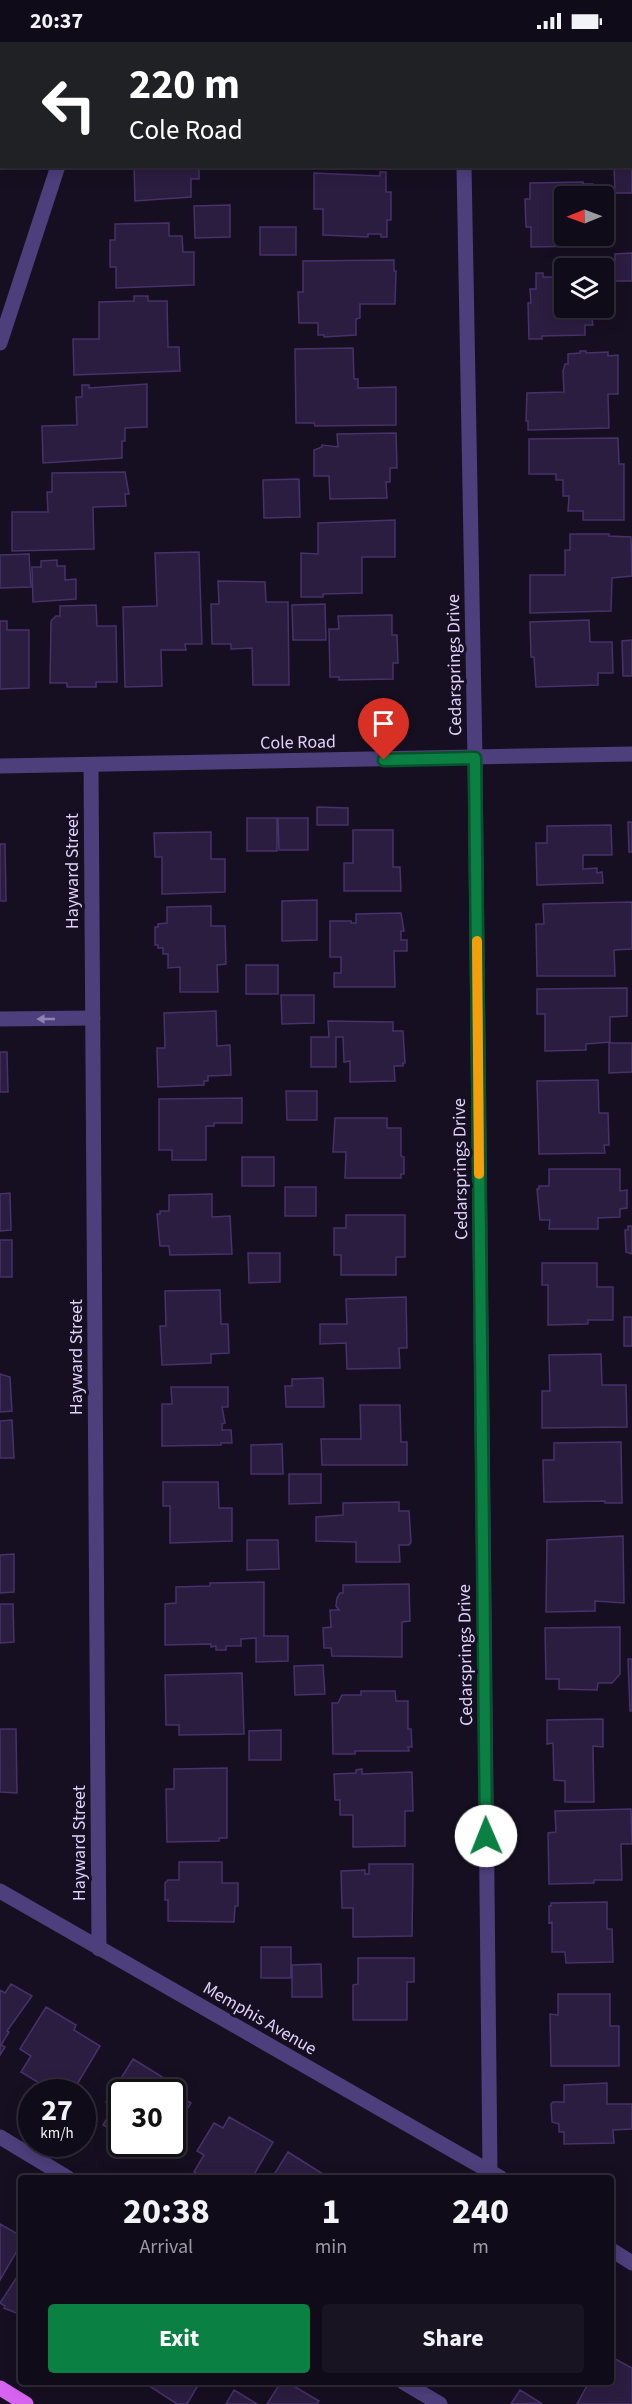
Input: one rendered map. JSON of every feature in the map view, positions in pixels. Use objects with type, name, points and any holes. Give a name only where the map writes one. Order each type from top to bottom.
[{"type":"main road","points":[[0,2388],[26,2404]]},
{"type":"street","points":[[0,343],[57,168]]},
{"type":"street","name":"Cedarsprings Drive","points":[[464,168],[496,2174]]},
{"type":"street","name":"Cole Road","points":[[0,766],[632,754]]},
{"type":"street","name":"Hayward Street","points":[[91,765],[99,1949]]},
{"type":"street","points":[[0,1019],[93,1018]]},
{"type":"street","name":"Memphis Avenue","points":[[0,1891],[496,2174]]},
{"type":"street","points":[[0,2137],[63,2175]]},
{"type":"street","points":[[614,2252],[632,2263]]},
{"type":"street","points":[[408,2385],[440,2404]]},
{"type":"building","points":[[134,168],[199,168],[199,179],[191,179],[191,197],[135,201]]},
{"type":"building","points":[[614,168],[632,168],[632,193],[615,193]]},
{"type":"building","points":[[380,172],[386,172],[386,192],[391,192],[391,220],[387,220],[387,237],[381,237],[381,234],[368,234],[368,237],[323,235],[323,209],[314,209],[314,173],[380,176]]},
{"type":"building","points":[[583,182],[583,184],[593,184],[593,186],[554,186],[554,246],[584,246],[531,247],[531,227],[526,227],[525,199],[530,199],[530,183]]},
{"type":"building","points":[[230,205],[230,237],[195,238],[194,206]]},
{"type":"building","points":[[169,223],[169,236],[182,236],[183,252],[194,252],[194,285],[116,288],[116,267],[110,267],[110,240],[115,240],[115,224]]},
{"type":"building","points":[[260,227],[296,227],[296,255],[260,255]]},
{"type":"building","points":[[632,253],[632,281],[615,281],[615,254]]},
{"type":"building","points":[[394,260],[395,304],[360,304],[360,318],[356,319],[356,335],[324,337],[324,335],[318,335],[318,323],[299,323],[298,292],[303,292],[303,261]]},
{"type":"building","points":[[536,273],[543,273],[543,277],[554,277],[554,318],[592,318],[593,325],[585,325],[585,335],[542,336],[542,339],[529,339],[528,303],[531,303],[530,289],[536,289]]},
{"type":"building","points":[[134,296],[148,296],[148,301],[167,301],[168,347],[179,347],[180,371],[74,375],[73,339],[99,339],[99,302],[134,301]]},
{"type":"building","points":[[353,348],[354,379],[358,379],[358,388],[396,387],[396,425],[315,426],[314,423],[296,423],[295,349]]},
{"type":"building","points":[[580,351],[608,352],[608,356],[618,355],[618,394],[608,394],[609,428],[528,430],[527,393],[564,392],[563,371],[565,364],[568,364],[568,354],[580,353]]},
{"type":"building","points":[[147,384],[147,427],[125,428],[122,458],[43,463],[42,426],[77,425],[76,397],[82,397],[82,385],[89,385],[89,388]]},
{"type":"building","points":[[396,433],[397,468],[390,468],[390,482],[386,482],[387,498],[330,499],[329,476],[314,476],[314,450],[322,445],[338,447],[337,434]]},
{"type":"building","points":[[618,438],[619,464],[624,464],[624,520],[583,520],[583,511],[568,511],[569,496],[563,496],[563,480],[556,480],[556,474],[529,474],[529,439]]},
{"type":"building","points":[[125,472],[129,494],[125,494],[126,506],[93,507],[94,549],[12,551],[12,512],[48,512],[47,492],[52,492],[52,473]]},
{"type":"building","points":[[299,479],[300,517],[264,518],[263,480]]},
{"type":"building","points":[[395,520],[395,557],[362,557],[362,593],[301,597],[301,553],[318,554],[318,523]]},
{"type":"building","points":[[570,534],[609,534],[609,536],[631,537],[632,576],[612,578],[611,611],[530,613],[530,575],[565,575],[565,550],[570,550]]},
{"type":"building","points":[[199,552],[202,644],[185,644],[186,650],[161,650],[162,686],[125,687],[123,607],[157,606],[155,553]]},
{"type":"building","points":[[29,554],[31,587],[0,588],[0,555]]},
{"type":"building","points":[[57,560],[57,566],[65,566],[65,580],[76,579],[76,599],[33,602],[32,567],[41,567],[41,561]]},
{"type":"building","points":[[218,581],[265,582],[266,602],[288,602],[289,685],[253,685],[252,648],[231,649],[231,644],[212,644],[211,604],[219,604]]},
{"type":"building","points":[[325,604],[326,640],[293,640],[292,605]]},
{"type":"building","points":[[96,605],[97,626],[116,626],[117,682],[96,682],[96,687],[67,687],[67,683],[50,683],[51,621],[56,616],[60,616],[60,606]]},
{"type":"building","points":[[392,615],[392,635],[397,635],[398,663],[393,663],[393,679],[339,680],[339,677],[330,677],[329,629],[339,629],[338,616]]},
{"type":"building","points":[[589,620],[590,642],[612,642],[613,673],[598,673],[598,685],[536,687],[534,657],[531,657],[530,622]]},
{"type":"building","points":[[0,621],[7,621],[7,630],[29,630],[29,688],[0,689]]},
{"type":"building","points":[[632,640],[632,676],[623,676],[622,641]]},
{"type":"building","points":[[317,807],[348,808],[348,825],[317,825]]},
{"type":"building","points":[[247,818],[277,818],[277,851],[247,851]]},
{"type":"building","points":[[278,818],[308,818],[308,850],[279,850]]},
{"type":"building","points":[[628,822],[632,822],[632,852],[629,852]]},
{"type":"building","points":[[611,825],[612,855],[583,855],[583,869],[597,868],[597,873],[602,872],[603,883],[537,885],[536,843],[547,843],[547,826]]},
{"type":"building","points":[[353,830],[393,830],[393,867],[400,867],[401,891],[344,891],[344,863],[353,863]]},
{"type":"building","points":[[211,832],[211,859],[225,859],[225,892],[162,894],[162,857],[155,857],[154,833]]},
{"type":"building","points":[[0,844],[5,844],[6,901],[0,901]]},
{"type":"building","points":[[317,900],[317,940],[282,941],[282,901]]},
{"type":"building","points":[[632,902],[632,949],[614,950],[615,976],[537,976],[536,924],[544,924],[543,904]]},
{"type":"building","points":[[211,906],[211,926],[225,926],[226,964],[217,965],[218,992],[180,992],[180,967],[168,968],[168,954],[163,954],[163,948],[155,945],[155,927],[158,927],[158,924],[167,923],[167,907]]},
{"type":"building","points":[[401,913],[404,931],[401,931],[401,940],[407,940],[407,951],[394,951],[395,987],[334,987],[334,973],[341,973],[341,957],[330,957],[330,921],[356,923],[356,914]]},
{"type":"building","points":[[246,965],[278,965],[278,994],[246,994]]},
{"type":"building","points":[[627,988],[627,1016],[610,1017],[610,1042],[586,1044],[586,1050],[545,1051],[545,1014],[537,1014],[537,989]]},
{"type":"building","points":[[281,995],[314,995],[314,1023],[282,1024]]},
{"type":"building","points":[[216,1011],[217,1046],[230,1045],[231,1075],[208,1076],[208,1081],[204,1081],[204,1085],[158,1087],[157,1048],[165,1048],[164,1013]]},
{"type":"building","points":[[328,1021],[393,1022],[393,1031],[403,1031],[405,1063],[403,1066],[394,1066],[395,1081],[350,1082],[350,1061],[344,1062],[343,1037],[336,1037],[336,1067],[311,1067],[311,1037],[329,1037]]},
{"type":"building","points":[[609,1043],[632,1043],[632,1072],[609,1073]]},
{"type":"building","points":[[0,1052],[7,1052],[8,1092],[0,1092]]},
{"type":"building","points":[[598,1080],[599,1113],[608,1113],[609,1145],[604,1145],[605,1153],[539,1154],[537,1081]]},
{"type":"building","points":[[286,1091],[317,1091],[317,1120],[287,1120]]},
{"type":"building","points":[[242,1098],[242,1123],[214,1123],[214,1126],[206,1126],[206,1160],[172,1160],[172,1150],[159,1150],[159,1099]]},
{"type":"building","points":[[335,1118],[387,1118],[387,1128],[401,1128],[401,1156],[404,1157],[404,1174],[401,1174],[401,1178],[345,1178],[346,1152],[333,1152]]},
{"type":"building","points":[[242,1157],[274,1157],[274,1186],[242,1186]]},
{"type":"building","points":[[549,1169],[620,1169],[620,1191],[627,1190],[627,1208],[620,1209],[620,1217],[598,1218],[598,1229],[549,1229],[550,1220],[540,1220],[537,1189],[539,1186],[549,1186]]},
{"type":"building","points":[[285,1187],[316,1187],[316,1216],[285,1216]]},
{"type":"building","points":[[10,1193],[11,1230],[0,1231],[0,1194]]},
{"type":"building","points":[[212,1194],[212,1217],[230,1216],[232,1254],[170,1255],[169,1246],[160,1246],[157,1214],[160,1214],[160,1211],[169,1211],[169,1195]]},
{"type":"building","points":[[346,1215],[405,1215],[405,1257],[396,1257],[396,1275],[341,1275],[341,1255],[334,1255],[334,1228],[346,1228]]},
{"type":"building","points":[[628,1226],[632,1226],[632,1254],[626,1252],[625,1230],[628,1230]]},
{"type":"building","points":[[0,1240],[12,1240],[12,1277],[0,1277]]},
{"type":"building","points":[[248,1253],[280,1253],[280,1282],[249,1283]]},
{"type":"building","points":[[542,1263],[597,1263],[597,1287],[613,1287],[613,1320],[588,1320],[588,1324],[548,1325],[548,1285],[542,1285]]},
{"type":"building","points":[[220,1290],[221,1324],[228,1324],[229,1353],[211,1354],[211,1363],[162,1365],[160,1326],[166,1326],[165,1291]]},
{"type":"building","points":[[406,1297],[407,1348],[399,1348],[400,1368],[347,1369],[346,1343],[320,1344],[320,1324],[347,1324],[346,1299]]},
{"type":"building","points":[[624,1317],[632,1317],[632,1346],[624,1346]]},
{"type":"building","points":[[601,1354],[602,1385],[626,1385],[627,1427],[542,1428],[542,1391],[550,1391],[549,1355]]},
{"type":"building","points":[[0,1374],[10,1377],[12,1411],[0,1412]]},
{"type":"building","points":[[323,1378],[324,1407],[286,1407],[285,1386],[292,1386],[292,1379]]},
{"type":"building","points":[[171,1387],[228,1387],[228,1407],[222,1407],[225,1423],[222,1424],[222,1430],[231,1430],[232,1443],[162,1446],[162,1404],[172,1404]]},
{"type":"building","points":[[360,1405],[400,1405],[401,1442],[407,1442],[407,1465],[322,1465],[321,1439],[361,1439]]},
{"type":"building","points":[[12,1420],[14,1458],[0,1458],[0,1421]]},
{"type":"building","points":[[621,1442],[622,1503],[544,1502],[543,1460],[554,1460],[554,1443]]},
{"type":"building","points":[[282,1444],[283,1474],[251,1474],[251,1445]]},
{"type":"building","points":[[289,1474],[321,1474],[321,1503],[289,1504]]},
{"type":"building","points":[[163,1482],[218,1482],[219,1508],[232,1508],[232,1541],[170,1543],[170,1506],[163,1506]]},
{"type":"building","points":[[399,1502],[399,1511],[409,1511],[411,1542],[409,1545],[399,1545],[400,1562],[356,1562],[356,1542],[316,1541],[316,1517],[343,1515],[343,1503]]},
{"type":"building","points":[[623,1536],[624,1603],[595,1601],[595,1611],[546,1612],[547,1540]]},
{"type":"building","points":[[247,1540],[278,1540],[279,1569],[247,1570]]},
{"type":"building","points":[[14,1554],[14,1592],[0,1593],[0,1555]]},
{"type":"building","points":[[264,1582],[264,1636],[288,1636],[288,1661],[256,1662],[256,1638],[241,1639],[241,1646],[226,1646],[226,1650],[216,1650],[216,1646],[211,1647],[211,1644],[165,1645],[165,1604],[176,1603],[176,1587],[210,1586],[210,1583]]},
{"type":"building","points":[[409,1584],[410,1621],[402,1622],[402,1657],[332,1656],[331,1648],[324,1648],[323,1628],[331,1627],[330,1610],[339,1610],[336,1606],[337,1598],[340,1593],[343,1593],[343,1585]]},
{"type":"building","points":[[0,1604],[13,1604],[14,1642],[0,1643]]},
{"type":"building","points":[[620,1627],[620,1674],[612,1683],[598,1683],[597,1690],[559,1689],[559,1679],[546,1679],[545,1628]]},
{"type":"building","points":[[628,1659],[632,1659],[632,1711],[630,1711]]},
{"type":"building","points":[[323,1665],[325,1694],[295,1695],[294,1666]]},
{"type":"building","points":[[242,1673],[244,1734],[179,1735],[179,1725],[166,1725],[165,1675]]},
{"type":"building","points":[[361,1691],[395,1691],[396,1701],[408,1701],[408,1729],[411,1729],[412,1747],[408,1747],[409,1751],[355,1751],[355,1754],[333,1754],[332,1703],[338,1703],[342,1695],[361,1695]]},
{"type":"building","points":[[603,1719],[603,1747],[593,1746],[594,1802],[565,1802],[565,1781],[554,1780],[553,1743],[547,1744],[547,1720]]},
{"type":"building","points":[[0,1729],[16,1729],[17,1793],[0,1792]]},
{"type":"building","points":[[281,1730],[281,1760],[249,1760],[249,1731]]},
{"type":"building","points":[[227,1768],[227,1838],[219,1838],[219,1841],[167,1842],[166,1789],[174,1789],[174,1769]]},
{"type":"building","points":[[362,1769],[362,1774],[412,1772],[413,1811],[405,1811],[405,1846],[353,1847],[353,1815],[340,1815],[340,1800],[335,1800],[334,1774],[356,1773],[356,1770]]},
{"type":"building","points":[[631,1809],[632,1844],[621,1844],[622,1880],[549,1884],[548,1833],[556,1832],[555,1811]]},
{"type":"building","points":[[179,1862],[222,1862],[222,1883],[238,1883],[238,1906],[235,1906],[234,1922],[168,1921],[165,1883],[168,1880],[179,1880]]},
{"type":"building","points":[[369,1864],[413,1864],[412,1936],[353,1937],[353,1908],[342,1908],[341,1871],[365,1870],[365,1874],[369,1874]]},
{"type":"building","points":[[607,1902],[607,1929],[612,1929],[613,1962],[566,1963],[565,1952],[552,1952],[552,1922],[549,1923],[551,1903]]},
{"type":"building","points":[[261,1947],[291,1947],[291,1978],[261,1978]]},
{"type":"building","points":[[358,1958],[414,1958],[414,1982],[407,1982],[407,2020],[353,2020],[353,1985],[358,1984]]},
{"type":"building","points":[[321,1964],[322,1997],[292,1997],[292,1965]]},
{"type":"building","points":[[11,1984],[32,1996],[7,2031],[9,2032],[1,2045],[5,2047],[0,2055],[0,1990],[5,1993]]},
{"type":"building","points":[[558,1994],[610,1994],[610,2026],[619,2026],[619,2066],[551,2066],[550,2014],[558,2015]]},
{"type":"building","points":[[46,2007],[76,2025],[74,2030],[100,2046],[80,2079],[33,2079],[21,2072],[31,2056],[20,2049]]},
{"type":"building","points":[[133,2059],[166,2079],[120,2079]]},
{"type":"building","points":[[607,2083],[607,2104],[632,2104],[632,2129],[613,2130],[614,2143],[564,2144],[564,2132],[559,2132],[559,2124],[552,2122],[551,2104],[564,2102],[564,2085]]},
{"type":"building","points":[[186,2100],[191,2103],[186,2111]]},
{"type":"building","points":[[108,2117],[108,2128],[103,2125]]},
{"type":"building","points":[[229,2117],[273,2142],[254,2175],[199,2175],[194,2172],[204,2155],[197,2151],[214,2123],[223,2128]]},
{"type":"building","points":[[288,2152],[323,2174],[322,2175],[274,2175]]},
{"type":"building","points":[[0,2224],[18,2234],[18,2249],[0,2280]]},
{"type":"building","points":[[18,2276],[18,2314],[4,2308],[5,2306],[0,2303]]},
{"type":"building","points":[[614,2358],[632,2368],[632,2404],[577,2404],[587,2385],[614,2385]]},
{"type":"building","points":[[148,2385],[198,2385],[187,2404],[177,2404]]},
{"type":"building","points":[[279,2385],[292,2385],[319,2401],[317,2404],[267,2404]]},
{"type":"building","points":[[234,2390],[257,2404],[226,2404]]},
{"type":"building","points":[[520,2390],[541,2403],[511,2404]]},
{"type":"slow traffic","points":[[477,941],[479,1174]]},
{"type":"route","points":[[384,760],[475,758],[486,1836]]}]
